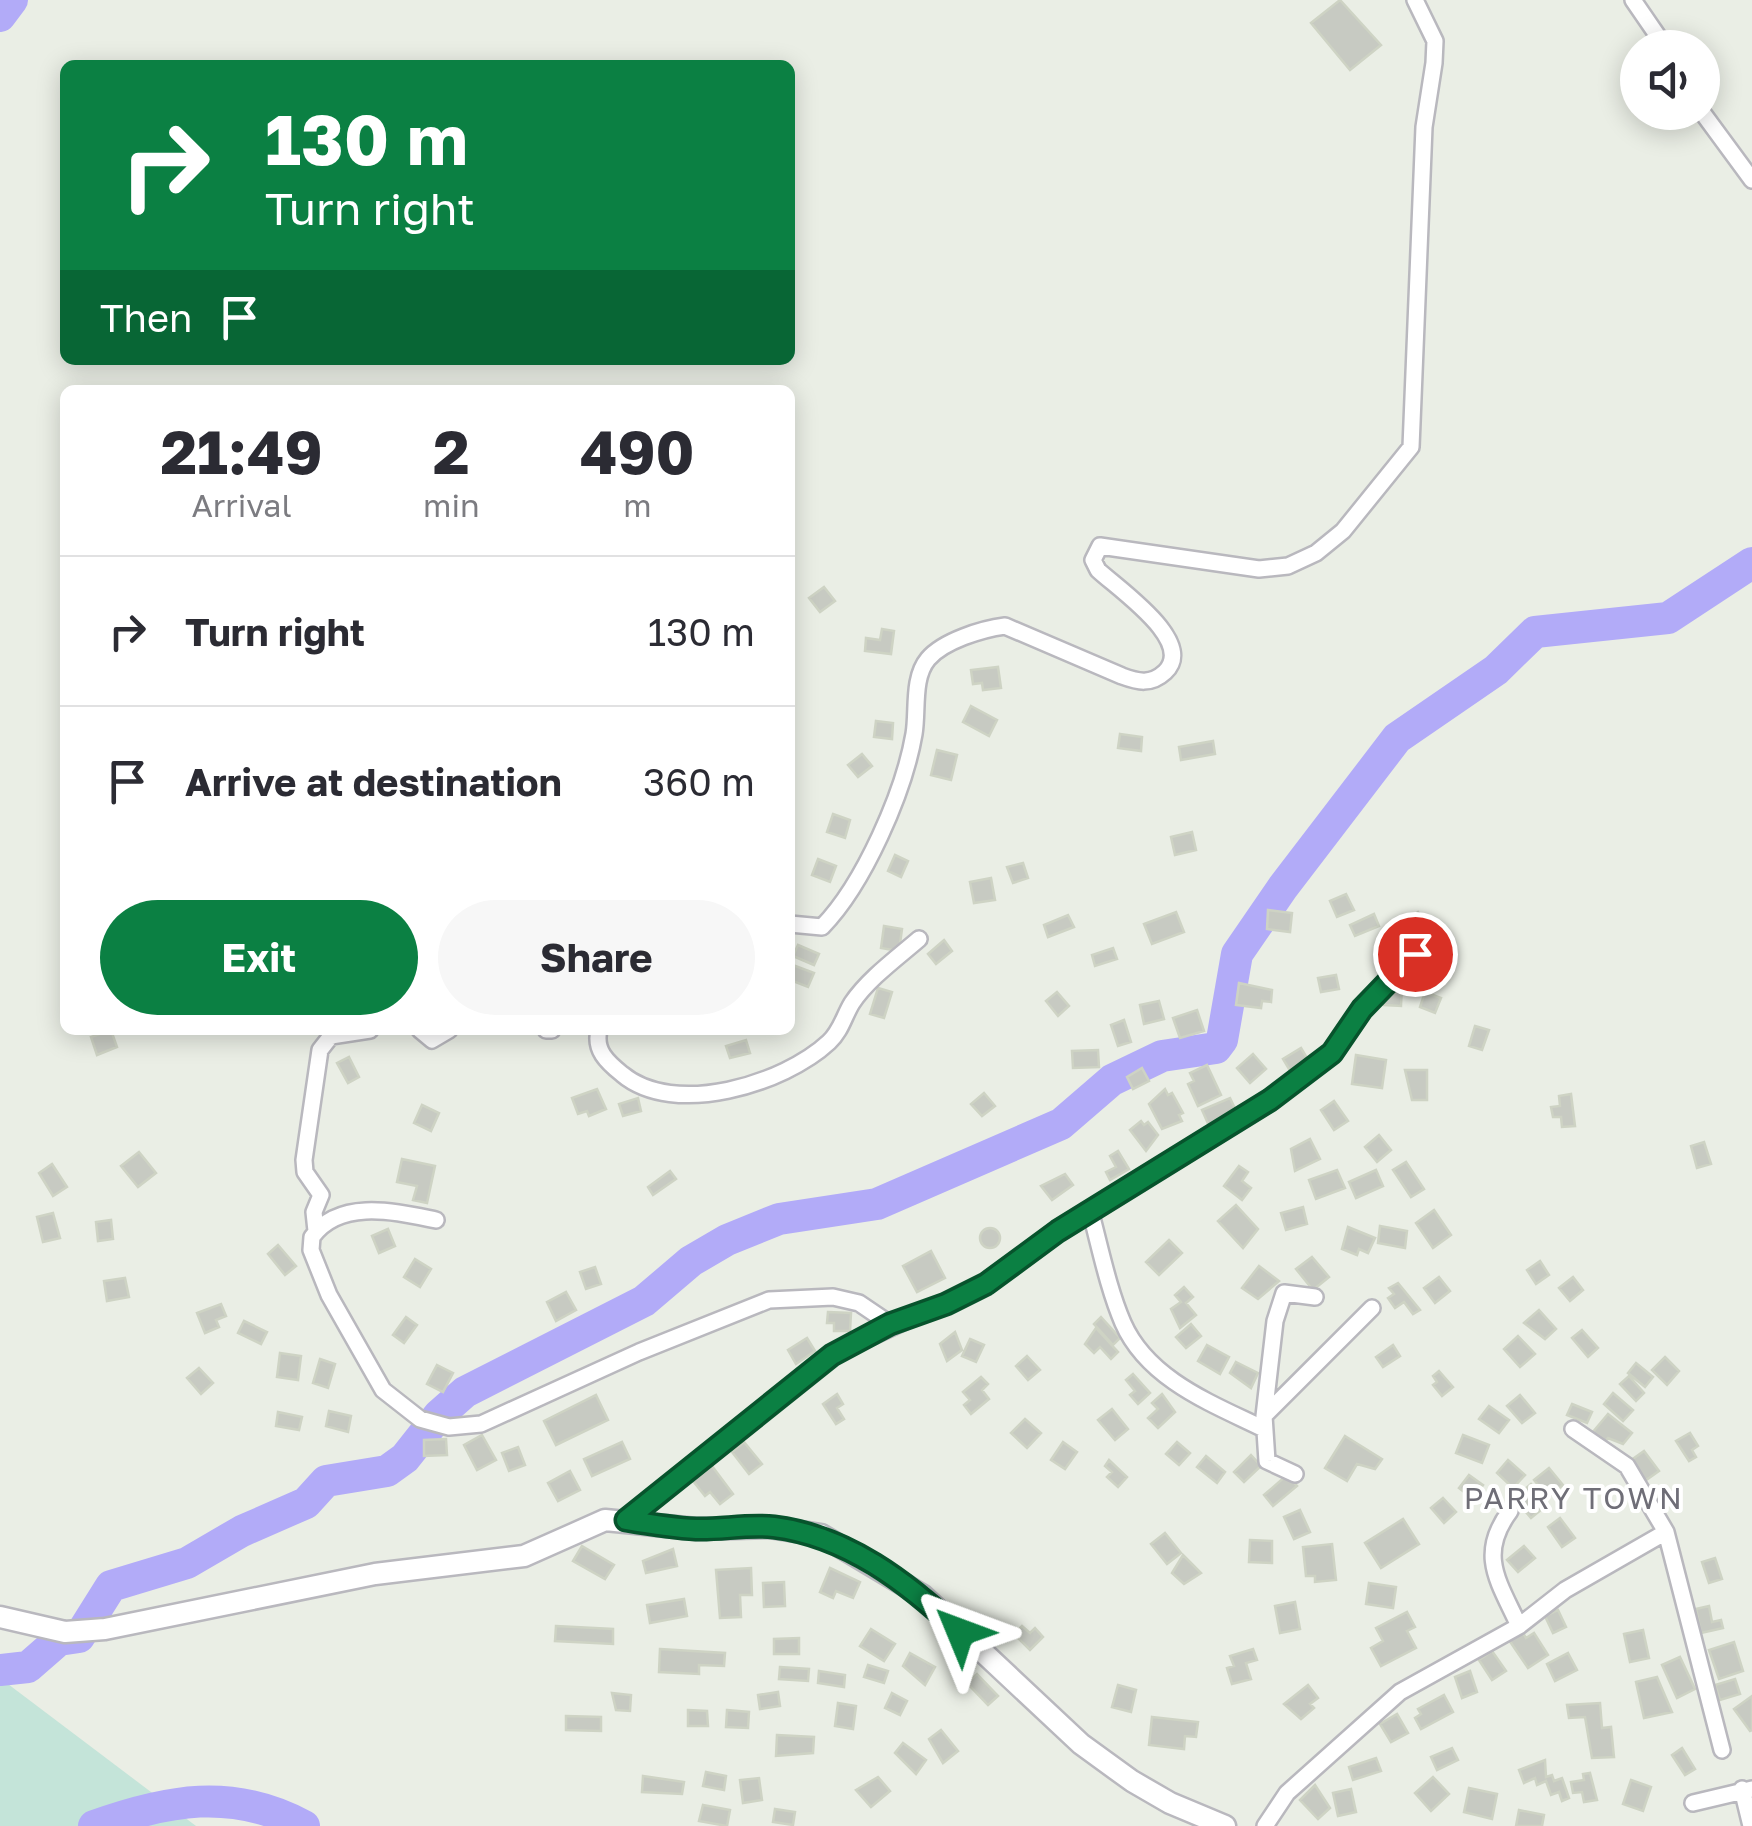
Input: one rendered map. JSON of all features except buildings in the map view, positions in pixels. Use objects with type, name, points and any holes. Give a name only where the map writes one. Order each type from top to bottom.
[{"type":"street","points":[[795,924],[822,927],[852,887],[901,789],[914,734],[919,677],[934,653],[987,628],[1004,626],[1131,680],[1157,680],[1171,667],[1173,655],[1166,632],[1098,570],[1093,560],[1100,546],[1259,569],[1288,566],[1316,552],[1343,531],[1411,447],[1424,128],[1435,40],[1415,0]]},
{"type":"street","points":[[1633,0],[1654,30]]},
{"type":"street","points":[[1715,130],[1752,180]]},
{"type":"street","points":[[598,1035],[603,1057],[626,1078],[678,1097],[708,1097],[765,1078],[829,1043],[863,990],[919,939]]},
{"type":"street","points":[[626,1520],[800,1378],[890,1324],[946,1304],[986,1284],[1090,1210],[1250,1114],[1320,1063],[1382,986],[1415,954]]},
{"type":"street","points":[[338,1035],[331,1036],[320,1050],[304,1160],[305,1172],[320,1194],[314,1212],[316,1231],[311,1250],[329,1295],[383,1390],[420,1419],[449,1427],[480,1424],[639,1352],[769,1300],[833,1297],[858,1303],[890,1324]]},
{"type":"street","points":[[1090,1210],[1124,1325],[1150,1360],[1183,1388],[1264,1422]]},
{"type":"street","points":[[316,1231],[331,1218],[358,1211],[436,1220]]},
{"type":"street","points":[[1295,1474],[1268,1461],[1264,1422],[1275,1320],[1284,1293],[1314,1296]]},
{"type":"street","points":[[1264,1422],[1372,1308]]},
{"type":"street","points":[[1573,1429],[1628,1466],[1666,1532],[1722,1750]]},
{"type":"street","points":[[1510,1511],[1494,1533],[1492,1548],[1498,1580],[1519,1626]]},
{"type":"street","points":[[0,1616],[65,1632],[105,1629],[374,1574],[524,1556],[604,1520],[696,1529],[770,1526],[820,1536],[923,1596],[1042,1710],[1119,1772],[1170,1803],[1226,1826]]},
{"type":"street","points":[[1264,1826],[1287,1793],[1400,1692],[1519,1626],[1565,1590],[1666,1532]]},
{"type":"street","points":[[1694,1803],[1747,1789],[1751,1826]]},
{"type":"shaded area","points":[[0,1678],[196,1826],[0,1826]]},
{"type":"waterway","points":[[0,16],[12,0]]},
{"type":"waterway","points":[[0,1670],[28,1667],[59,1640],[79,1637],[111,1586],[187,1563],[242,1531],[306,1503],[326,1481],[387,1471],[405,1458],[439,1415],[465,1392],[644,1301],[691,1261],[727,1240],[779,1219],[877,1204],[1061,1124],[1112,1080],[1162,1056],[1216,1048],[1222,1040],[1237,954],[1397,738],[1496,670],[1535,632],[1668,618],[1752,563]]},
{"type":"waterway","points":[[94,1826],[147,1810],[199,1802],[251,1806],[304,1826]]},
{"type":"district","name":"PARRY TOWN","points":[[1574,1498]]},
{"type":"route","points":[[960,1632],[923,1596],[820,1536],[770,1526],[696,1529],[626,1520],[832,1355],[890,1324],[946,1304],[986,1284],[1058,1231],[1270,1100],[1332,1053],[1362,1009],[1415,954]]}]
